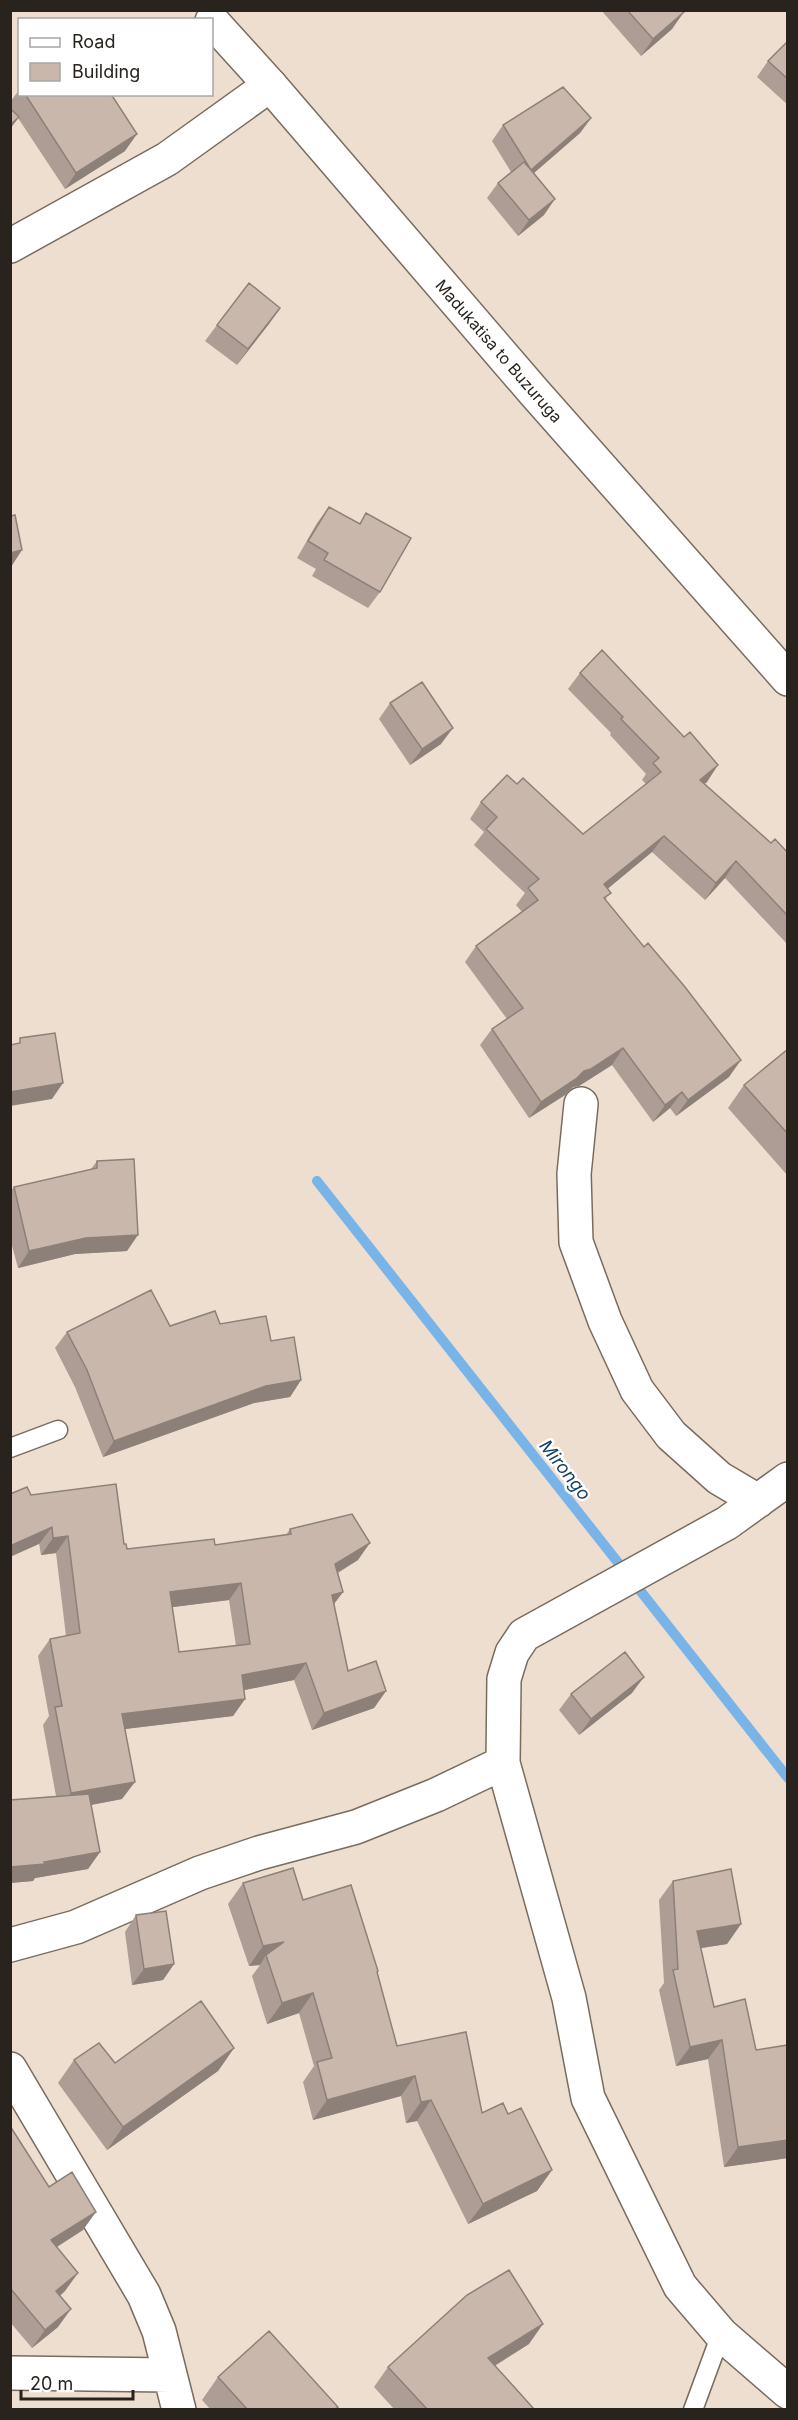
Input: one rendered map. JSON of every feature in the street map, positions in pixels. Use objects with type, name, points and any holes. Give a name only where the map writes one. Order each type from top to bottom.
[{"type":"street","name":"Madukatisa to Buzuruga","points":[[213,22],[270,85],[534,393],[788,679]]},
{"type":"street","points":[[10,246],[167,159],[270,85]]},
{"type":"street","points":[[581,1104],[574,1174],[576,1242],[605,1321],[638,1390],[671,1435],[719,1478],[758,1501]]},
{"type":"street","points":[[788,1479],[727,1523],[524,1635],[512,1653],[504,1679],[503,1763],[569,1998],[588,2098],[680,2286],[720,2334],[788,2392]]},
{"type":"street","points":[[10,1945],[76,1927],[200,1874],[239,1860],[356,1827],[436,1795],[503,1763]]},
{"type":"street","points":[[10,2069],[144,2295],[159,2331],[179,2409]]},
{"type":"street","points":[[10,2373],[170,2374]]},
{"type":"lane","points":[[10,1448],[58,1430]]},
{"type":"lane","points":[[693,2409],[720,2334]]},
{"type":"building","points":[[627,10],[682,10],[684,12],[653,39]]},
{"type":"building","points":[[788,41],[788,79],[768,61]]},
{"type":"building","points":[[563,87],[591,118],[531,170],[503,125]]},
{"type":"building","points":[[26,96],[112,96],[137,134],[76,173]]},
{"type":"building","points":[[10,108],[19,117],[10,125]]},
{"type":"building","points":[[524,162],[555,199],[529,220],[498,183]]},
{"type":"building","points":[[249,283],[280,308],[248,349],[217,325]]},
{"type":"building","points":[[329,507],[360,524],[366,513],[411,538],[380,592],[324,560],[328,553],[308,541]]},
{"type":"building","points":[[15,515],[22,550],[10,553],[10,516]]},
{"type":"building","points":[[602,650],[684,737],[690,732],[718,765],[700,780],[771,843],[775,839],[788,853],[788,916],[736,861],[716,883],[664,836],[604,884],[611,893],[604,898],[644,947],[648,943],[741,1060],[688,1100],[682,1092],[665,1105],[623,1048],[591,1069],[584,1071],[541,1102],[492,1029],[523,1008],[476,946],[538,900],[528,888],[539,879],[486,829],[497,817],[481,802],[507,775],[517,784],[523,778],[583,834],[661,772],[653,763],[659,758],[580,673]]},
{"type":"building","points":[[422,682],[453,728],[422,749],[390,703]]},
{"type":"building","points":[[55,1033],[63,1083],[10,1092],[10,1045],[20,1043],[20,1038]]},
{"type":"building","points":[[788,1049],[788,1134],[744,1085]]},
{"type":"building","points":[[134,1159],[138,1235],[86,1238],[29,1251],[14,1187],[97,1168],[97,1161]]},
{"type":"building","points":[[151,1290],[170,1326],[215,1311],[220,1324],[266,1316],[271,1341],[294,1337],[301,1380],[266,1386],[114,1441],[87,1370],[67,1332]]},
{"type":"building","points":[[116,1484],[124,1544],[127,1549],[214,1539],[215,1545],[291,1534],[290,1529],[352,1514],[370,1543],[335,1564],[343,1592],[332,1595],[348,1671],[376,1661],[386,1691],[324,1713],[306,1663],[242,1675],[245,1699],[122,1714],[135,1782],[71,1793],[55,1707],[62,1706],[50,1639],[80,1633],[68,1536],[53,1538],[52,1527],[10,1546],[10,1494],[27,1487],[31,1495]],"holes":[[[241,1583],[250,1644],[179,1652],[170,1592]]]},
{"type":"building","points":[[625,1652],[644,1677],[591,1719],[571,1694]]},
{"type":"building","points":[[89,1794],[100,1852],[44,1862],[45,1864],[10,1867],[10,1800]]},
{"type":"building","points":[[293,1868],[303,1900],[351,1885],[378,1971],[397,2046],[466,2032],[482,2113],[503,2103],[508,2114],[521,2108],[552,2170],[483,2204],[431,2100],[421,2102],[415,2076],[327,2100],[317,2062],[332,2058],[313,1993],[282,2003],[266,1955],[284,1942],[263,1946],[243,1883]]},
{"type":"building","points":[[731,1869],[741,1924],[697,1931],[714,2007],[745,1999],[756,2050],[788,2045],[788,2140],[738,2147],[722,2040],[690,2047],[673,1970],[678,1969],[673,1881]]},
{"type":"building","points":[[166,1911],[174,1964],[144,1969],[136,1915]]},
{"type":"building","points":[[201,2001],[234,2048],[123,2127],[74,2060],[99,2043],[115,2063]]},
{"type":"building","points":[[10,2126],[49,2187],[72,2172],[96,2212],[51,2240],[78,2273],[56,2291],[71,2309],[45,2330],[10,2288]]},
{"type":"building","points":[[509,2270],[543,2324],[488,2358],[534,2409],[427,2409],[388,2367],[467,2295]]},
{"type":"building","points":[[269,2331],[338,2407],[335,2409],[247,2409],[218,2377]]},
{"type":"waterway","name":"Mirongo","points":[[317,1181],[788,1778]]}]
